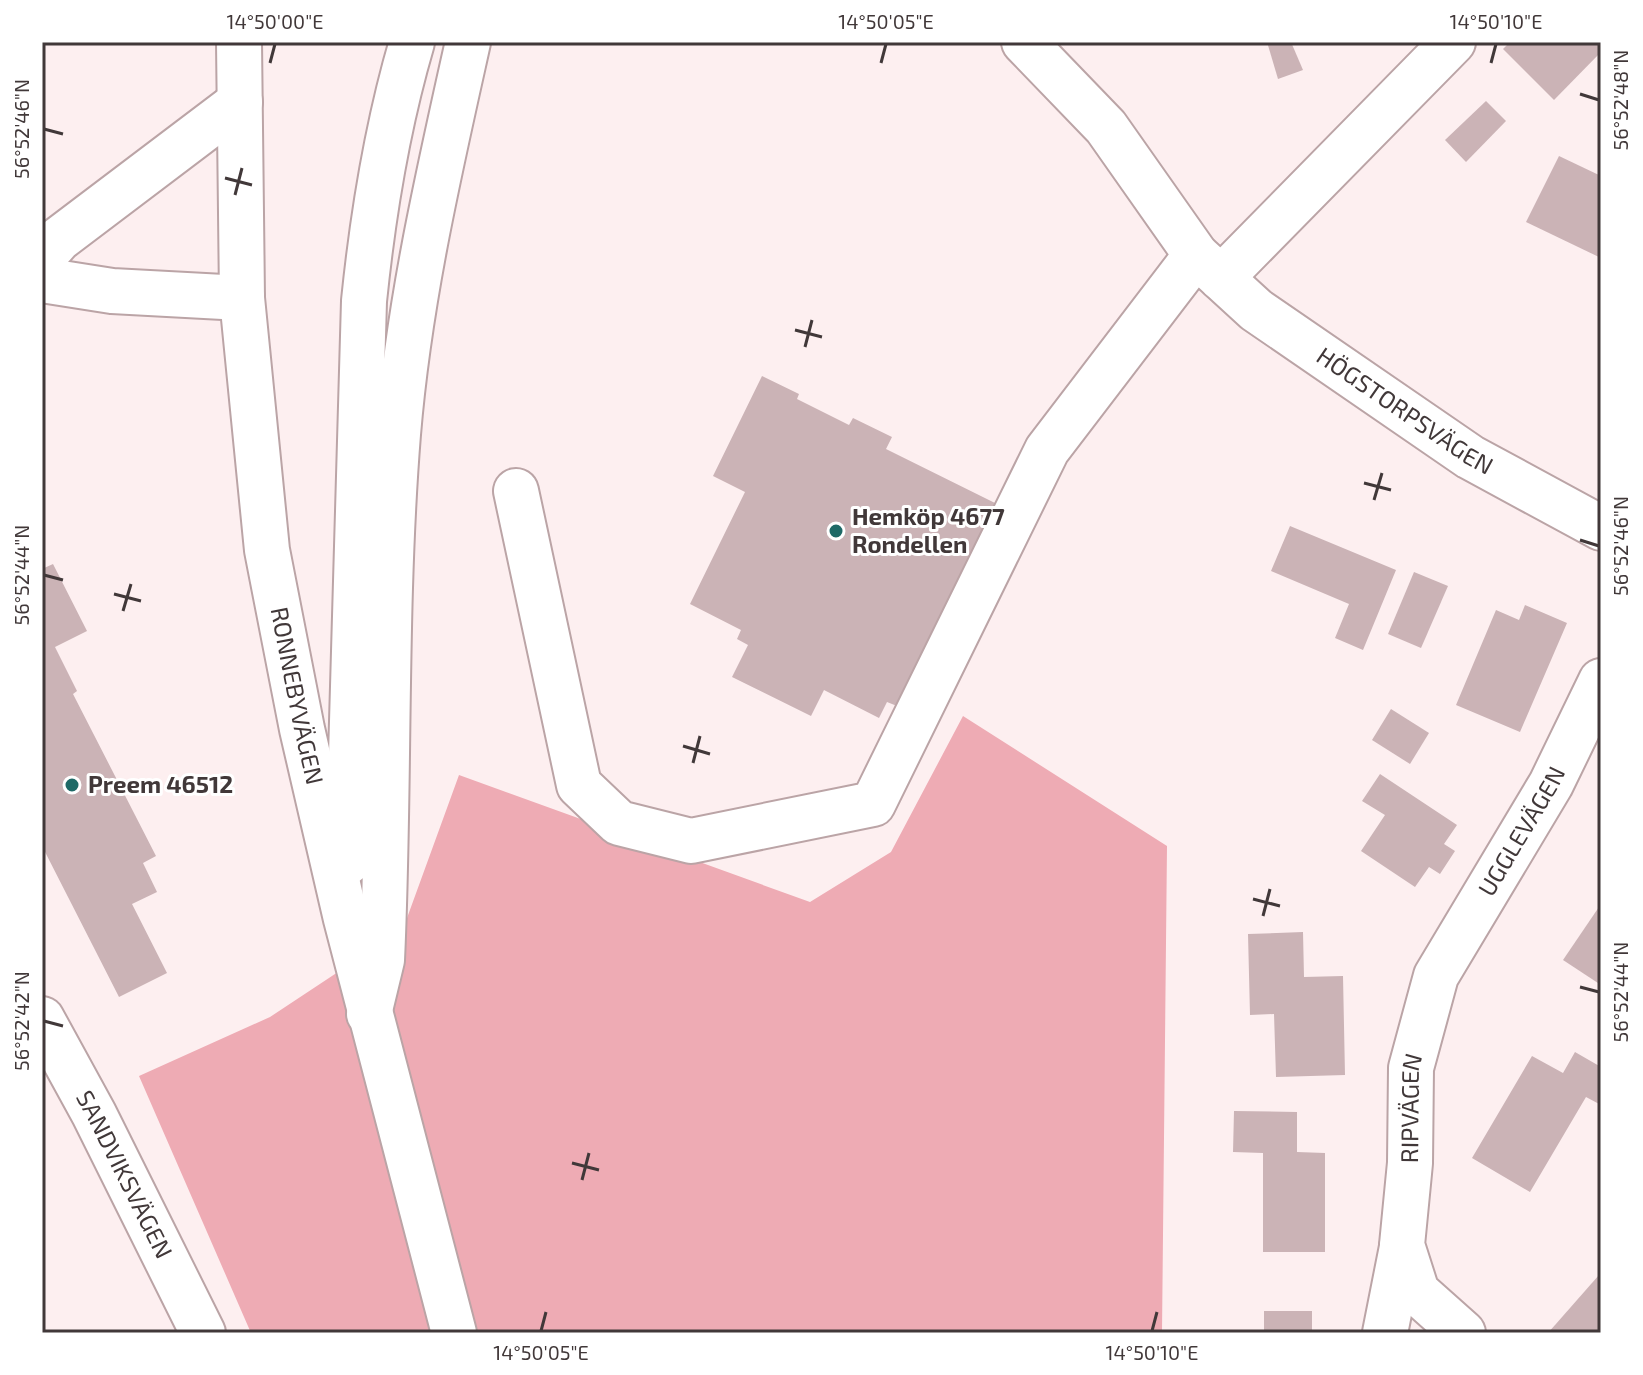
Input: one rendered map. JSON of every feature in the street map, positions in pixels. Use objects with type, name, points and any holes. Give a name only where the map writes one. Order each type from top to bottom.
[{"type":"main road","name":"RONNEBYVÄGEN","points":[[239,42],[242,298],[267,550],[302,729],[346,919],[454,1333]]},
{"type":"main road","points":[[346,919],[364,301],[374,212],[400,83],[412,42]]},
{"type":"main road","points":[[369,1014],[382,960],[392,524],[398,431],[432,194],[468,42]]},
{"type":"main road","name":"HÖGSTORPSVÄGEN","points":[[1024,42],[1106,127],[1209,266],[1256,310],[1470,457],[1601,528]]},
{"type":"main road","points":[[516,491],[579,785],[619,823],[691,841],[873,804],[1047,450],[1209,266],[1453,42]]},
{"type":"main road","points":[[42,258],[59,239],[240,102]]},
{"type":"main road","points":[[42,280],[112,291],[242,298]]},
{"type":"main road","name":"UGGLEVÄGEN","points":[[1436,976],[1551,784],[1601,681]]},
{"type":"main road","name":"RIPVÄGEN","points":[[1385,1333],[1402,1245],[1410,1163],[1411,1068],[1436,976]]},
{"type":"main road","name":"SANDVIKSVÄGEN","points":[[42,1019],[94,1114],[203,1333]]},
{"type":"main road","name":"RIPVÄGEN","points":[[1402,1245],[1417,1292],[1463,1333]]},
{"type":"shaded area","points":[[963,716],[1167,846],[1162,1333],[251,1333],[139,1076],[270,1017],[403,929],[459,775],[810,902],[891,852]]},
{"type":"building","points":[[1267,42],[1291,42],[1303,70],[1278,79]]},
{"type":"building","points":[[1510,42],[1601,42],[1601,52],[1554,100],[1503,49]]},
{"type":"building","points":[[1486,101],[1506,121],[1466,162],[1445,140]]},
{"type":"building","points":[[1559,156],[1601,176],[1601,258],[1526,222]]},
{"type":"building","points":[[762,376],[799,394],[797,399],[849,425],[853,418],[892,437],[886,449],[997,504],[897,706],[887,702],[879,718],[824,690],[811,716],[732,677],[748,645],[737,639],[741,630],[690,604],[745,492],[713,476]]},
{"type":"building","points":[[1290,526],[1396,570],[1363,650],[1335,638],[1349,604],[1271,571]]},
{"type":"building","points":[[53,564],[87,631],[55,647],[77,691],[73,694],[156,856],[143,863],[157,892],[132,904],[167,973],[119,997],[42,846],[42,569]]},
{"type":"building","points":[[1414,572],[1448,586],[1421,648],[1388,634]]},
{"type":"building","points":[[1525,605],[1567,623],[1520,732],[1456,705],[1496,610],[1519,620]]},
{"type":"building","points":[[1391,709],[1429,733],[1410,764],[1372,740]]},
{"type":"building","points":[[1380,774],[1457,825],[1444,844],[1455,851],[1440,874],[1429,867],[1415,887],[1361,851],[1385,815],[1362,801]]},
{"type":"building","points":[[1601,904],[1601,985],[1563,960]]},
{"type":"building","points":[[1303,932],[1304,977],[1343,976],[1345,1075],[1276,1077],[1274,1014],[1250,1015],[1248,934]]},
{"type":"building","points":[[1575,1052],[1601,1067],[1601,1105],[1586,1097],[1530,1192],[1472,1158],[1532,1056],[1563,1073]]},
{"type":"building","points":[[1234,1111],[1297,1112],[1297,1152],[1325,1153],[1325,1252],[1263,1252],[1263,1153],[1233,1152]]},
{"type":"building","points":[[1599,1275],[1601,1333],[1548,1333]]},
{"type":"building","points":[[1264,1311],[1312,1311],[1312,1333],[1264,1333]]},
{"type":"place","name":"Hemköp 4677 Rondellen","points":[[836,531]]},
{"type":"place","name":"Preem 46512","points":[[72,785]]}]
